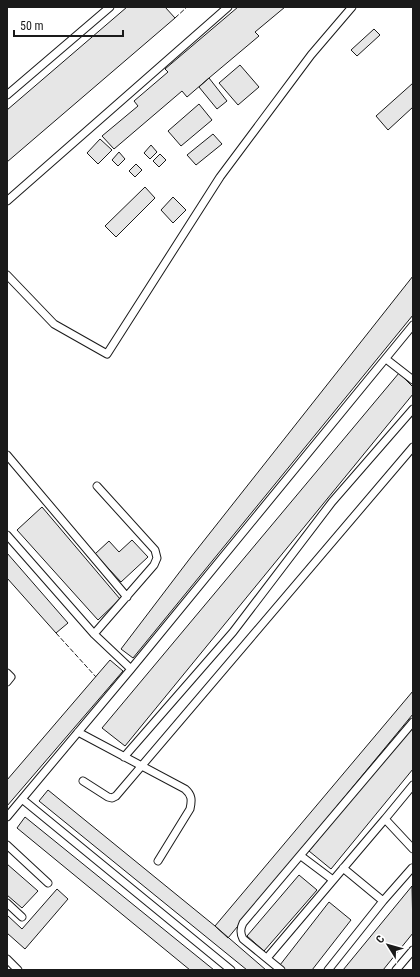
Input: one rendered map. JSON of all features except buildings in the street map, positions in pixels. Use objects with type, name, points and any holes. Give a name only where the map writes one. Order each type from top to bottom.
[{"type":"lane","points":[[7,95],[110,7]]},
{"type":"lane","points":[[7,201],[228,7]]},
{"type":"lane","points":[[7,276],[54,324],[107,354],[220,177],[310,55],[352,7]]},
{"type":"lane","points":[[7,817],[131,669],[413,326]]},
{"type":"lane","points":[[386,359],[413,380]]},
{"type":"lane","points":[[124,757],[233,632],[332,502],[413,409]]},
{"type":"lane","points":[[83,782],[108,797],[112,798],[116,796],[413,447]]},
{"type":"lane","points":[[7,455],[127,597]]},
{"type":"lane","points":[[94,634],[154,565],[157,558],[155,550],[98,486]]},
{"type":"lane","points":[[7,535],[94,634],[131,669]]},
{"type":"lane","points":[[7,673],[11,677],[7,682]]},
{"type":"lane","points":[[281,970],[244,939],[241,935],[241,928],[413,722]]},
{"type":"lane","points":[[78,732],[186,789],[190,794],[192,801],[190,809],[158,861]]},
{"type":"lane","points":[[267,958],[413,785]]},
{"type":"lane","points":[[22,799],[231,970]]},
{"type":"lane","points":[[385,819],[413,849]]},
{"type":"lane","points":[[7,845],[48,883]]},
{"type":"lane","points":[[301,856],[333,880]]},
{"type":"lane","points":[[328,970],[413,866]]},
{"type":"lane","points":[[343,868],[383,901]]},
{"type":"lane","points":[[7,903],[22,917]]},
{"type":"lane","points":[[396,970],[413,950]]},
{"type":"lane","points":[[7,959],[18,970]]},
{"type":"fence","points":[[175,18],[187,7]]},
{"type":"fence","points":[[56,633],[96,677]]}]
